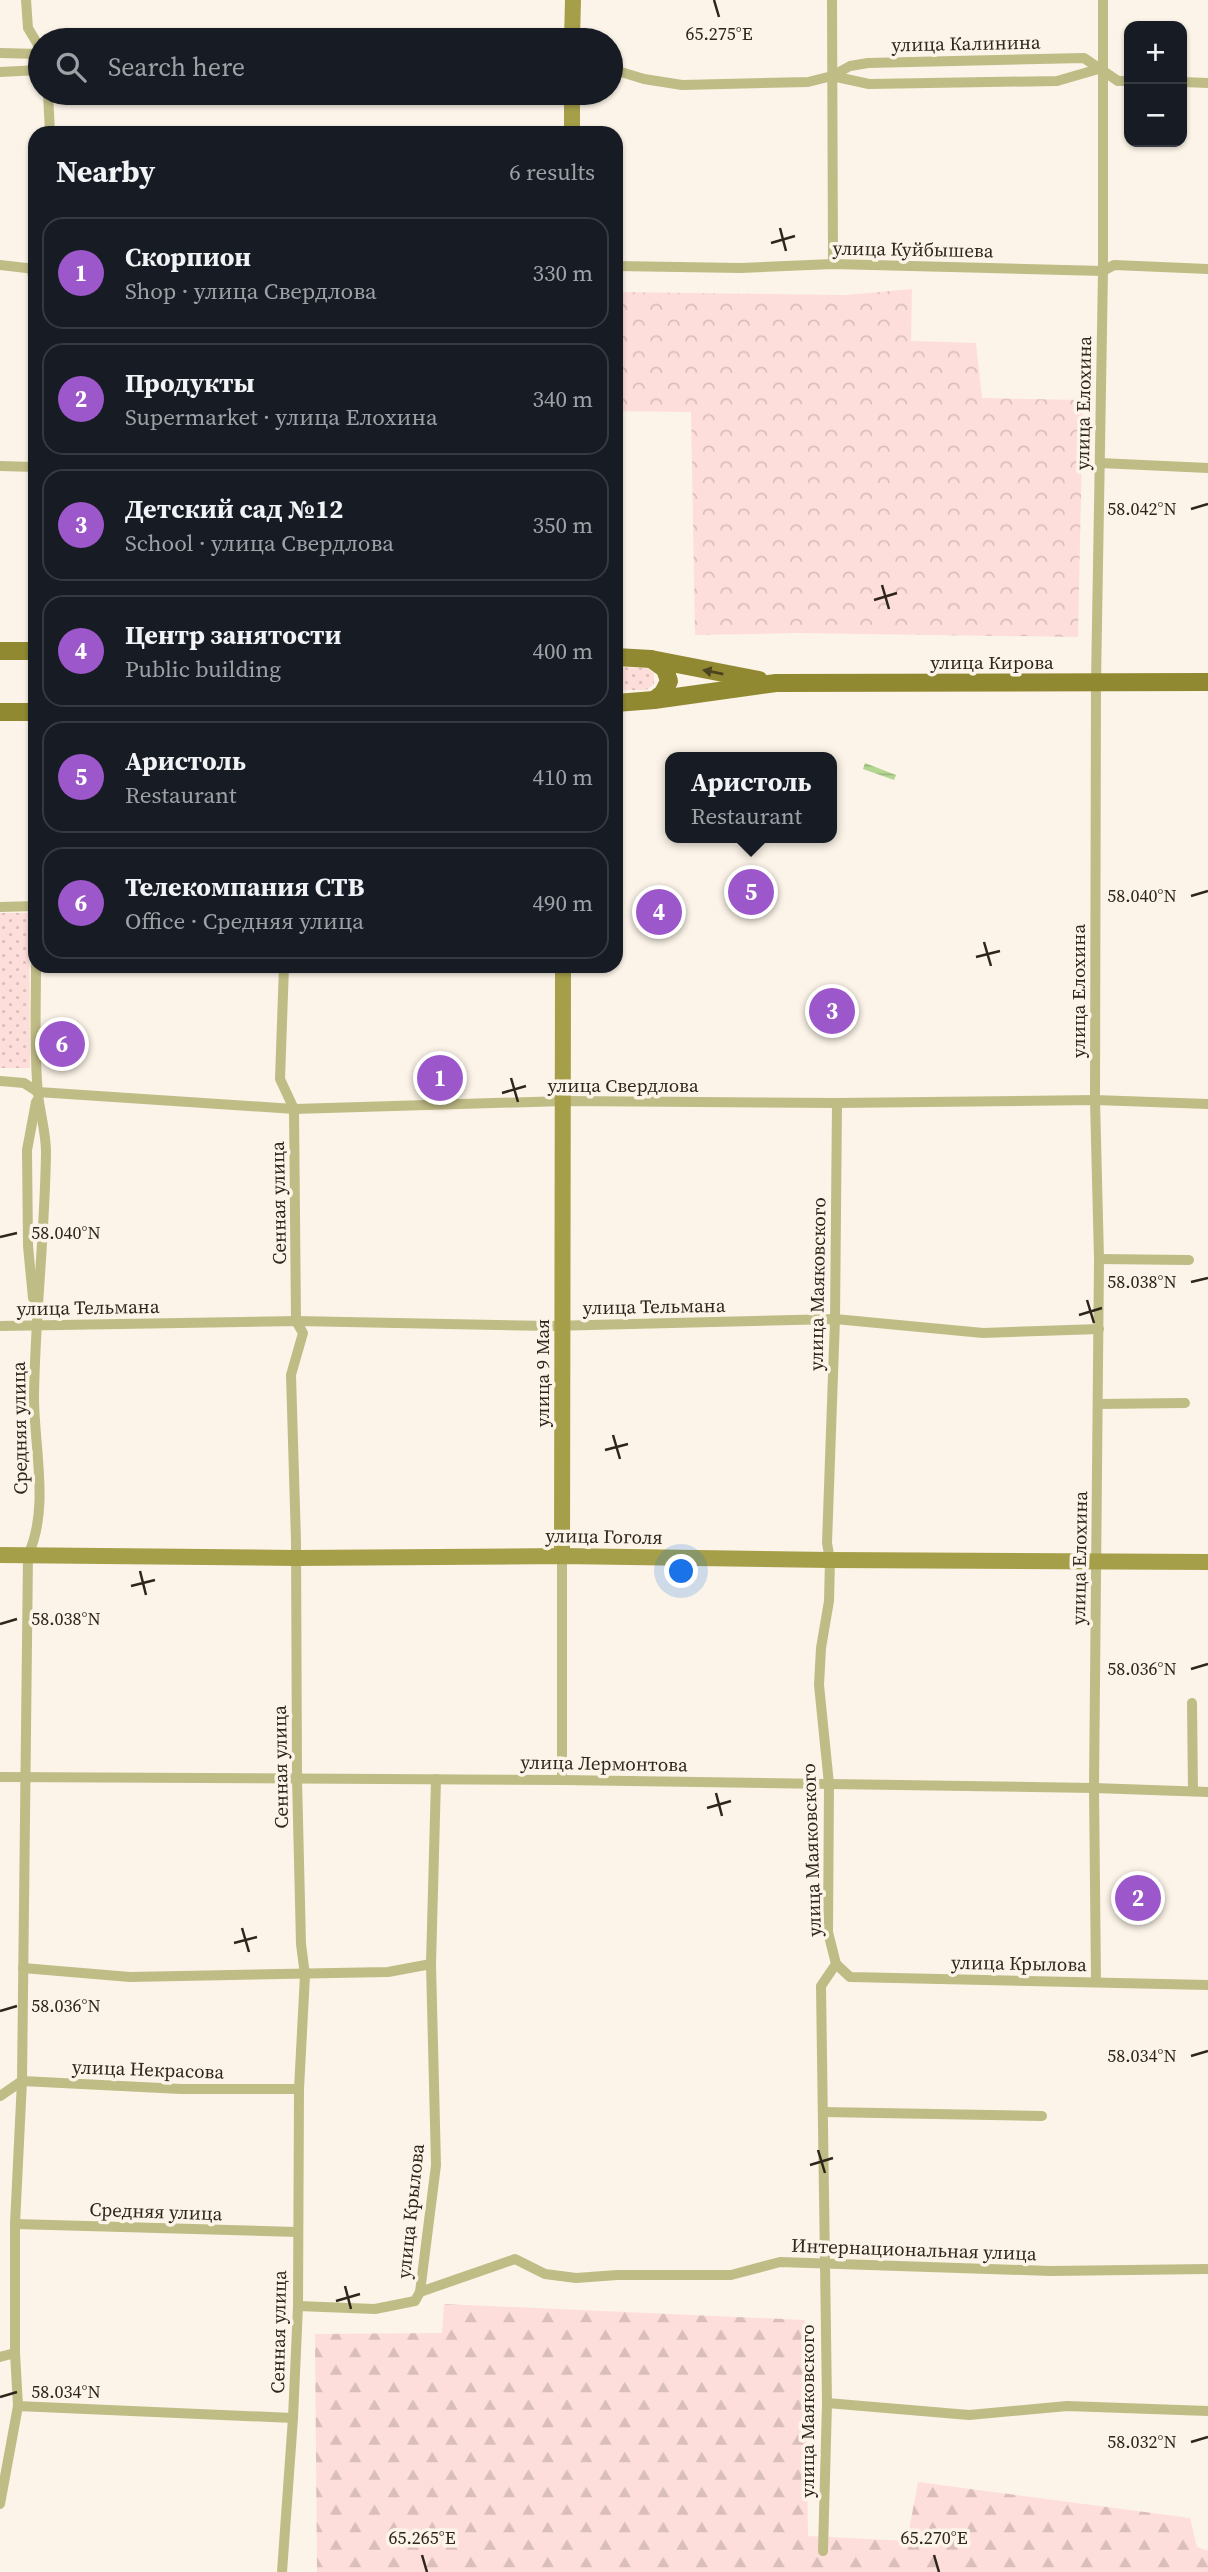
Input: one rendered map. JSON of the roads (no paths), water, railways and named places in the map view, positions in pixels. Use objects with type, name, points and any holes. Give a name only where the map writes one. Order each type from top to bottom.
[{"type":"main road","points":[[0,651],[28,651]]},
{"type":"main road","name":"улица Кирова","points":[[623,657],[651,659],[776,683]]},
{"type":"main road","points":[[651,659],[665,669],[668,676],[667,687],[654,700]]},
{"type":"main road","name":"улица Кирова","points":[[623,702],[776,683],[1208,682]]},
{"type":"main road","points":[[0,712],[28,712]]},
{"type":"street","points":[[26,0],[28,28]]},
{"type":"street","points":[[572,28],[573,0]]},
{"type":"street","points":[[832,0],[833,264]]},
{"type":"street","name":"улица Елохина","points":[[1096,1982],[1094,1787],[1099,1259],[1095,1100],[1096,681],[1103,0]]},
{"type":"street","points":[[0,54],[28,54]]},
{"type":"street","name":"улица Калинина","points":[[623,73],[682,85],[808,82],[832,76],[850,66],[868,63],[1084,58],[1118,81],[1124,81]]},
{"type":"street","name":"улица Калинина","points":[[832,76],[869,84],[1057,81],[1102,68]]},
{"type":"street","points":[[0,72],[28,71]]},
{"type":"street","points":[[1187,82],[1208,83]]},
{"type":"street","points":[[49,105],[50,126]]},
{"type":"street","points":[[572,105],[572,126]]},
{"type":"street","name":"улица Куйбышева","points":[[623,266],[741,268],[833,264],[1102,271],[1114,265],[1208,269]]},
{"type":"street","points":[[0,265],[28,268]]},
{"type":"street","points":[[1100,463],[1208,468]]},
{"type":"street","points":[[0,466],[28,467]]},
{"type":"street","points":[[0,907],[28,906]]},
{"type":"street","name":"Средняя улица","points":[[0,2504],[18,2406],[15,2353],[15,2224],[22,2081],[28,1555],[35,1539],[39,1494],[34,1422],[35,1326],[41,1269],[46,1149],[38,1092],[36,973]]},
{"type":"street","name":"Сенная улица","points":[[282,2572],[298,2306],[299,2089],[305,1975],[300,1944],[296,1558],[291,1375],[303,1333],[296,1321],[294,1109],[280,1079],[284,973]]},
{"type":"street","name":"улица 9 Мая","points":[[562,1780],[564,973]]},
{"type":"street","name":"улица Свердлова","points":[[0,1081],[24,1083],[38,1092],[294,1109],[564,1101],[837,1103],[1095,1100],[1208,1104]]},
{"type":"street","points":[[35,1326],[28,1246],[27,1150],[38,1092]]},
{"type":"street","name":"улица Маяковского","points":[[822,2551],[827,2403],[821,1986],[836,1964],[828,1931],[829,1784],[819,1685],[821,1648],[829,1601],[830,1560],[827,1543],[835,1319],[837,1103]]},
{"type":"street","points":[[1099,1259],[1189,1260]]},
{"type":"street","name":"улица Тельмана","points":[[0,1326],[296,1321],[563,1325],[835,1319],[983,1333],[1099,1329]]},
{"type":"street","points":[[1098,1404],[1185,1403]]},
{"type":"street","name":"улица Гоголя","points":[[0,1555],[296,1558],[562,1556],[1208,1562]]},
{"type":"street","points":[[1192,1703],[1193,1791]]},
{"type":"street","name":"улица Лермонтова","points":[[0,1777],[562,1780],[1094,1787],[1208,1793]]},
{"type":"street","name":"улица Крылова","points":[[298,2306],[375,2309],[415,2301],[420,2292],[436,2165],[431,1964],[436,1779]]},
{"type":"street","points":[[23,1968],[130,1977],[388,1972],[431,1964]]},
{"type":"street","name":"улица Крылова","points":[[836,1964],[849,1977],[1208,1985]]},
{"type":"street","points":[[0,2096],[22,2081]]},
{"type":"street","name":"улица Некрасова","points":[[22,2081],[181,2089],[299,2089]]},
{"type":"street","points":[[823,2112],[1042,2116]]},
{"type":"street","name":"Средняя улица","points":[[15,2224],[297,2232]]},
{"type":"street","name":"Интернациональная улица","points":[[420,2292],[515,2259],[545,2274],[576,2278],[617,2275],[732,2276],[780,2262],[1050,2272],[1208,2269]]},
{"type":"street","points":[[0,2357],[15,2353]]},
{"type":"street","points":[[827,2403],[969,2415],[1067,2406],[1208,2412]]},
{"type":"street","points":[[18,2406],[293,2418]]},
{"type":"place","name":"Аристоль","points":[[751,892]]},
{"type":"place","name":"Центр занятости","points":[[659,912]]},
{"type":"place","name":"Детский сад №12","points":[[832,1011]]},
{"type":"place","name":"Телекомпания СТВ","points":[[62,1044]]},
{"type":"place","name":"Скорпион","points":[[440,1078]]},
{"type":"place","name":"Продукты","points":[[1138,1898]]}]
